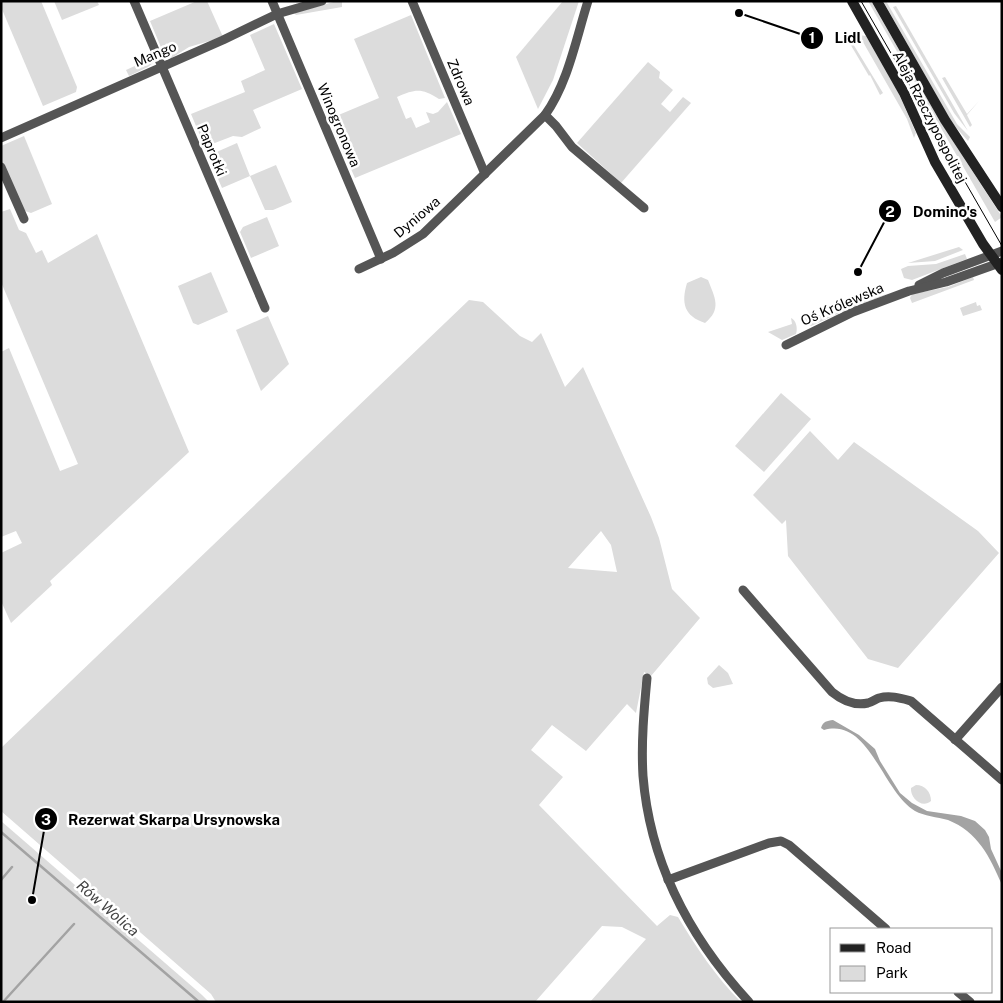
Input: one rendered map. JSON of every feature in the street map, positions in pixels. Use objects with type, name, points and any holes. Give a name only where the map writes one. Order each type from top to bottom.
[{"type":"street","name":"Paprotki","points":[[134,1],[265,308]]},
{"type":"street","name":"Winogronowa","points":[[272,1],[381,259]]},
{"type":"street","name":"Mango","points":[[1,138],[277,14],[322,1]]},
{"type":"street","name":"Zdrowa","points":[[412,1],[485,174]]},
{"type":"street","name":"Dyniowa","points":[[359,269],[393,254],[423,234],[544,115],[554,101],[564,76],[588,1]]},
{"type":"street","name":"Aleja Rzeczypospolitej","points":[[852,1],[904,93],[935,162],[998,263]]},
{"type":"street","name":"Aleja Rzeczypospolitej","points":[[877,1],[945,120],[1002,207]]},
{"type":"street","points":[[544,115],[556,126],[572,147],[644,208]]},
{"type":"street","points":[[1,167],[24,220]]},
{"type":"street","name":"Oś Królewska","points":[[786,345],[853,312],[909,291],[946,282],[998,263],[1002,251]]},
{"type":"street","points":[[743,590],[840,699],[854,704],[868,703],[880,698],[889,697],[898,697],[911,701],[1002,780]]},
{"type":"street","points":[[647,678],[643,729],[643,776],[652,825],[668,880],[689,923],[710,956],[749,1002]]},
{"type":"street","points":[[955,740],[1002,687]]},
{"type":"street","points":[[668,880],[769,843],[781,841],[790,845],[885,928]]},
{"type":"street","points":[[959,993],[970,1002]]},
{"type":"green space","points":[[1,1],[41,1],[77,87],[76,92],[43,106],[1,7]]},
{"type":"green space","points":[[54,1],[97,1],[99,5],[62,20]]},
{"type":"green space","points":[[197,1],[207,1],[223,37],[189,47],[170,59],[165,57],[150,21]]},
{"type":"green space","points":[[342,1],[342,7],[296,15],[294,13]]},
{"type":"green space","points":[[563,1],[579,1],[553,80],[538,109],[516,57]]},
{"type":"green space","points":[[868,1],[871,1],[940,121],[1002,217],[995,222]]},
{"type":"green space","points":[[883,1],[886,1],[957,124],[970,137],[968,141],[952,123]]},
{"type":"green space","points":[[896,6],[968,131],[954,113],[893,7]]},
{"type":"green space","points":[[411,15],[445,98],[439,99],[423,91],[409,92],[397,97],[406,119],[411,117],[416,128],[430,122],[426,112],[433,114],[438,112],[447,102],[461,134],[355,178],[329,119],[379,98],[354,39]]},
{"type":"green space","points":[[274,24],[302,89],[253,110],[261,128],[242,137],[233,136],[207,146],[204,145],[191,114],[245,92],[241,81],[265,70],[250,35]]},
{"type":"green space","points":[[859,35],[866,36],[898,92],[916,133],[914,138],[907,119]]},
{"type":"green space","points":[[850,39],[883,93],[880,95],[849,42],[848,40]]},
{"type":"green space","points":[[150,59],[153,63],[129,76],[126,70]]},
{"type":"green space","points":[[648,62],[660,72],[659,78],[673,90],[661,104],[670,112],[683,97],[691,103],[621,183],[577,143]]},
{"type":"green space","points":[[945,77],[967,114],[979,101],[967,115],[972,125],[970,127],[942,78]]},
{"type":"green space","points":[[24,136],[52,204],[31,213],[22,210],[1,163],[1,146]]},
{"type":"green space","points":[[237,143],[250,176],[222,188],[209,158],[212,154]]},
{"type":"green space","points":[[276,165],[292,202],[273,210],[265,210],[250,176]]},
{"type":"green space","points":[[10,209],[19,230],[26,233],[36,253],[42,250],[48,263],[97,234],[189,452],[50,581],[52,585],[11,623],[1,601],[1,553],[22,543],[16,531],[1,537],[1,352],[9,348],[60,471],[78,464],[1,282],[1,212]]},
{"type":"green space","points":[[267,217],[279,246],[251,258],[240,232],[243,227]]},
{"type":"green space","points":[[959,247],[963,250],[935,261],[908,263]]},
{"type":"green space","points":[[965,254],[967,259],[912,280],[904,278],[901,269],[908,266],[936,264]]},
{"type":"green space","points":[[211,272],[228,312],[198,325],[193,323],[178,286]]},
{"type":"green space","points":[[701,277],[708,280],[716,303],[714,313],[705,323],[688,313],[684,297],[687,283]]},
{"type":"green space","points":[[973,277],[974,280],[912,303],[910,298],[912,294],[948,287]]},
{"type":"green space","points":[[890,293],[811,326],[806,325],[803,319],[804,314],[807,319]]},
{"type":"green space","points":[[469,300],[483,302],[520,336],[532,342],[541,333],[565,387],[583,367],[651,517],[659,538],[672,589],[700,618],[651,676],[644,672],[636,713],[627,704],[586,751],[552,725],[531,750],[563,777],[539,805],[657,926],[670,915],[678,917],[707,961],[741,1002],[590,1002],[646,939],[622,927],[602,926],[535,1002],[216,1002],[211,994],[1,811],[1,748]],"holes":[[[601,531],[611,545],[617,572],[568,568]]]},
{"type":"green space","points":[[976,302],[977,306],[980,305],[982,310],[963,316],[960,308]]},
{"type":"green space","points":[[268,316],[289,364],[261,391],[236,330]]},
{"type":"green space","points":[[791,318],[796,324],[796,334],[782,340],[768,332],[792,324]]},
{"type":"green space","points":[[781,393],[811,419],[764,472],[735,446]]},
{"type":"green space","points":[[810,431],[838,460],[854,442],[978,531],[999,553],[898,668],[868,659],[788,556],[786,520],[782,524],[753,495]]},
{"type":"green space","points":[[719,665],[728,673],[733,684],[713,688],[708,684],[707,678]]},
{"type":"green space","points":[[916,785],[922,786],[927,790],[931,801],[924,804],[915,799],[911,788]]},
{"type":"green space","points":[[1,821],[202,995],[209,1002],[1,1002]]},
{"type":"shaded area","points":[[833,720],[859,735],[875,749],[880,761],[900,793],[912,803],[927,811],[961,816],[975,821],[985,830],[1002,873],[1002,885],[988,855],[975,838],[948,820],[915,811],[903,801],[874,758],[853,734],[839,729],[824,730],[821,728],[827,721]]},
{"type":"waterway","name":"Rów Wolica","points":[[1,832],[199,1002]]},
{"type":"waterway","points":[[1,880],[12,867]]},
{"type":"waterway","points":[[3,1002],[74,924]]},
{"type":"tram line","points":[[861,1],[1002,246]]},
{"type":"place","name":"Lidl","points":[[739,13]]},
{"type":"place","name":"Domino's","points":[[858,272]]},
{"type":"place","name":"Rezerwat Skarpa Ursynowska","points":[[32,900]]}]
